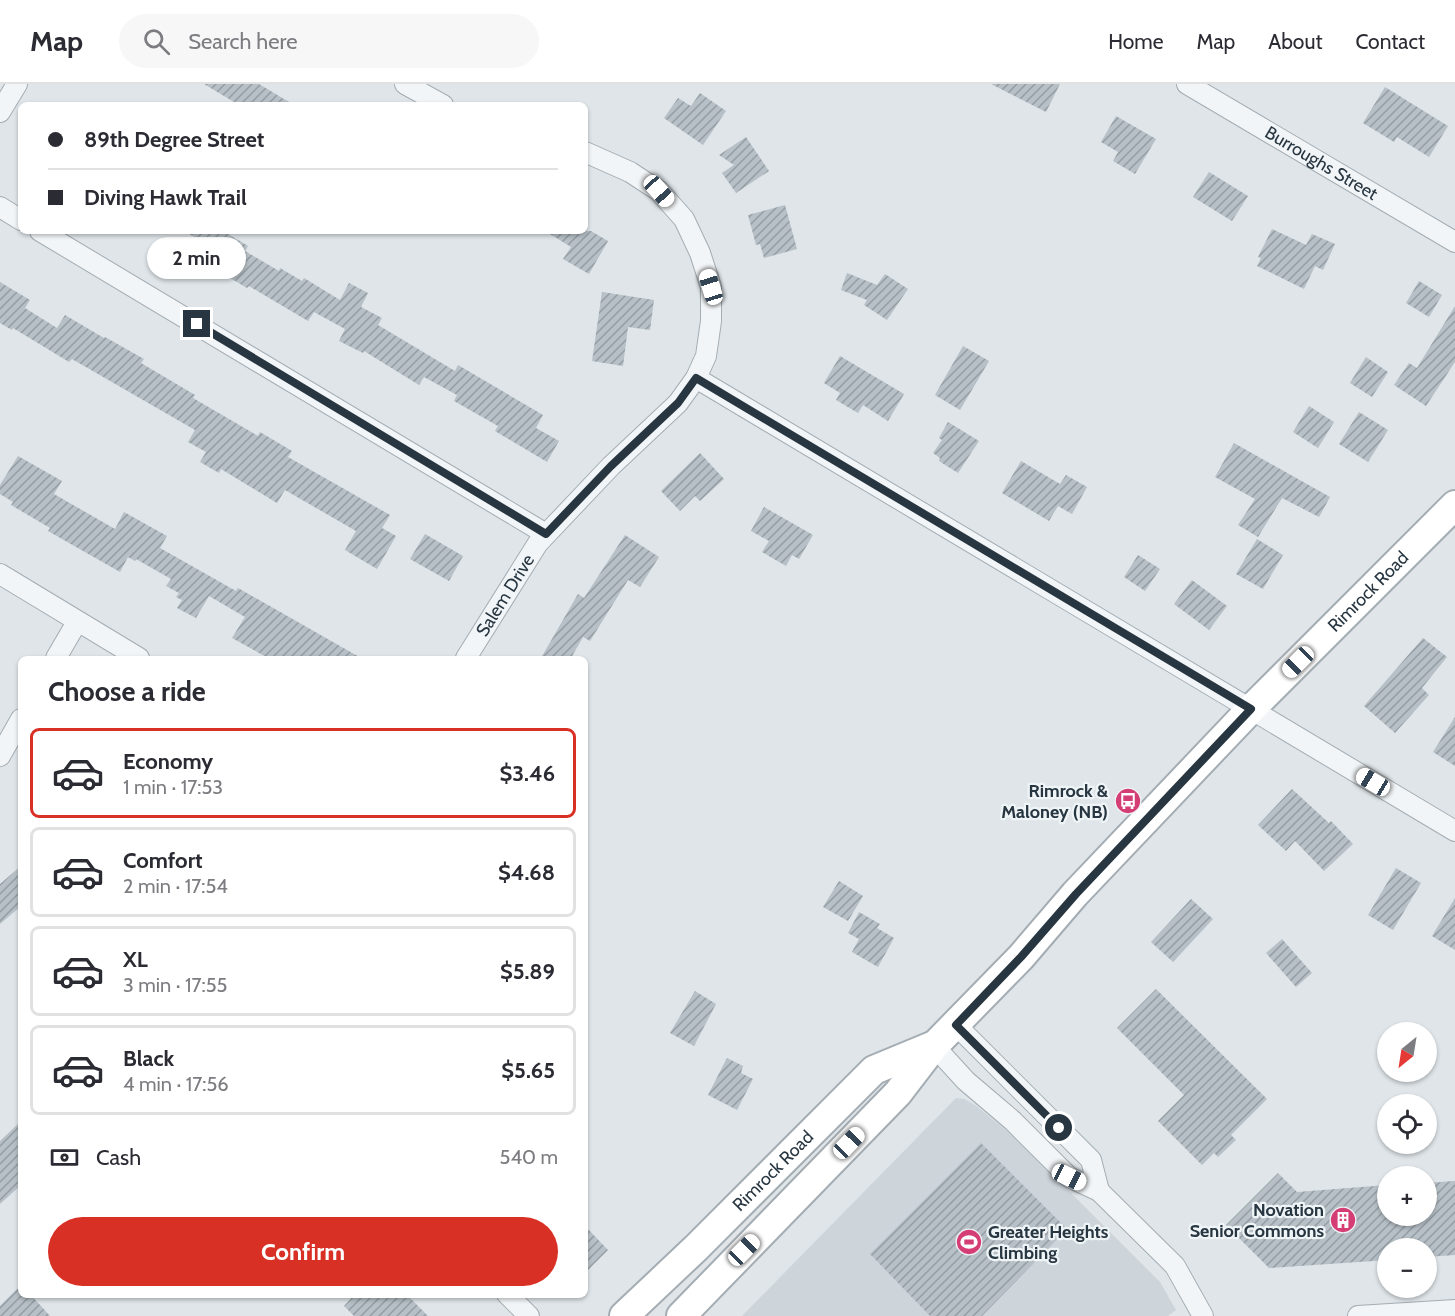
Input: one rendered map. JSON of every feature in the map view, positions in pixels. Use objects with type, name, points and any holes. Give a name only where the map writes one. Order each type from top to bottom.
[{"type":"main road","name":"Rimrock Road","points":[[681,1316],[898,1093],[934,1046],[1021,957],[1076,894],[1251,709],[1455,505]]},
{"type":"main road","name":"Rimrock Road","points":[[624,1316],[696,1248],[874,1070],[934,1046]]},
{"type":"street","points":[[0,112],[17,84]]},
{"type":"street","points":[[405,84],[438,102]]},
{"type":"street","name":"Burroughs Street","points":[[1187,84],[1455,242]]},
{"type":"street","name":"Salem Drive","points":[[467,656],[538,543],[611,466],[678,403],[696,378],[706,356],[711,321],[711,287],[700,252],[684,219],[659,191],[630,172],[588,153]]},
{"type":"street","points":[[0,207],[18,218]]},
{"type":"street","points":[[45,234],[546,534]]},
{"type":"street","points":[[696,378],[1455,831]]},
{"type":"street","points":[[0,574],[136,656]]},
{"type":"street","points":[[57,656],[77,622]]},
{"type":"street","points":[[0,756],[18,724]]},
{"type":"street","points":[[956,1025],[1090,1160],[1099,1191]]},
{"type":"street","points":[[934,1046],[966,1081],[1013,1121],[1069,1177],[1099,1191],[1175,1266],[1203,1316]]},
{"type":"street","points":[[511,1298],[529,1316]]},
{"type":"street","points":[[1358,1316],[1455,1310]]},
{"type":"shaded area","points":[[956,1098],[964,1099],[975,1105],[1017,1139],[1160,1282],[1176,1310],[1168,1316],[742,1316]]},
{"type":"building","points":[[204,84],[259,84],[289,102],[234,102]]},
{"type":"building","points":[[991,84],[1060,84],[1046,112]]},
{"type":"building","points":[[1385,87],[1448,126],[1429,157],[1397,137],[1394,142],[1363,123]]},
{"type":"building","points":[[700,93],[726,111],[703,145],[664,118],[678,98],[691,106]]},
{"type":"building","points":[[1116,116],[1156,139],[1135,174],[1113,161],[1118,152],[1101,142]]},
{"type":"building","points":[[746,137],[769,171],[736,193],[722,173],[734,165],[719,155]]},
{"type":"building","points":[[1209,172],[1248,196],[1232,221],[1193,197]]},
{"type":"building","points":[[785,205],[797,249],[764,258],[760,244],[756,245],[748,215]]},
{"type":"building","points":[[1272,229],[1306,245],[1312,234],[1335,244],[1323,270],[1315,266],[1304,289],[1257,266],[1261,258],[1258,257]]},
{"type":"building","points":[[588,231],[591,231],[608,241],[589,274],[563,259],[571,247],[550,234],[588,234]]},
{"type":"building","points":[[189,234],[228,234],[248,246],[245,251],[279,271],[280,268],[302,281],[304,278],[340,300],[349,283],[368,293],[361,307],[382,318],[378,325],[455,371],[458,365],[543,415],[536,428],[559,441],[547,462],[495,431],[498,426],[454,401],[457,395],[424,377],[419,385],[364,351],[363,353],[339,341],[345,329],[314,312],[308,321],[249,286],[247,288],[225,275],[227,273],[203,259],[210,246]]},
{"type":"building","points":[[847,273],[877,285],[885,274],[908,289],[887,320],[864,305],[867,300],[841,290]]},
{"type":"building","points":[[1419,281],[1442,295],[1429,317],[1406,303]]},
{"type":"building","points":[[0,282],[30,300],[25,308],[57,328],[65,315],[105,337],[144,359],[141,363],[195,395],[193,398],[258,436],[260,432],[292,451],[288,457],[390,515],[382,528],[396,536],[377,569],[345,550],[356,531],[285,490],[277,503],[221,469],[219,473],[200,462],[206,452],[188,442],[195,430],[72,359],[69,362],[13,328],[12,330],[0,323]]},
{"type":"building","points":[[602,292],[654,300],[650,330],[628,327],[623,366],[592,361]]},
{"type":"building","points":[[1455,306],[1455,362],[1426,406],[1394,385],[1409,363],[1417,368]]},
{"type":"building","points":[[963,346],[989,361],[960,410],[935,395]]},
{"type":"building","points":[[840,356],[904,394],[888,421],[863,405],[858,413],[836,400],[840,393],[824,383]]},
{"type":"building","points":[[1366,357],[1388,372],[1372,397],[1350,383]]},
{"type":"building","points":[[1309,406],[1334,422],[1318,448],[1293,432]]},
{"type":"building","points":[[1359,412],[1388,430],[1368,462],[1339,444]]},
{"type":"building","points":[[948,422],[979,441],[958,473],[939,461],[940,458],[933,453],[942,440],[939,438]]},
{"type":"building","points":[[1234,443],[1330,497],[1319,517],[1282,498],[1258,537],[1238,525],[1255,499],[1215,477]]},
{"type":"building","points":[[700,453],[724,479],[700,501],[695,496],[680,511],[661,491]]},
{"type":"building","points":[[18,456],[62,481],[54,494],[115,529],[124,512],[167,536],[160,548],[236,591],[238,588],[357,656],[264,656],[232,638],[245,617],[209,596],[196,618],[177,608],[182,600],[176,597],[179,593],[166,586],[171,579],[136,559],[135,561],[128,557],[120,572],[48,531],[50,528],[11,505],[13,502],[0,494],[0,485]]},
{"type":"building","points":[[1021,461],[1060,484],[1066,475],[1087,487],[1072,514],[1058,506],[1049,521],[1002,493]]},
{"type":"building","points":[[764,507],[813,535],[799,559],[792,555],[786,566],[762,552],[769,541],[751,531]]},
{"type":"building","points":[[425,534],[463,556],[449,581],[410,559]]},
{"type":"building","points":[[625,535],[659,557],[640,587],[628,580],[590,641],[583,637],[572,656],[542,656],[578,594],[584,598]]},
{"type":"building","points":[[1257,539],[1283,555],[1263,589],[1236,574]]},
{"type":"building","points":[[1138,555],[1160,569],[1145,591],[1124,577]]},
{"type":"building","points":[[1192,580],[1227,606],[1209,630],[1174,604]]},
{"type":"building","points":[[1423,638],[1447,657],[1422,688],[1429,695],[1395,733],[1364,706]]},
{"type":"building","points":[[1455,717],[1455,766],[1433,752]]},
{"type":"building","points":[[1292,789],[1329,823],[1331,821],[1353,844],[1324,871],[1295,841],[1286,851],[1258,825]]},
{"type":"building","points":[[1396,868],[1421,883],[1393,930],[1368,915]]},
{"type":"building","points":[[18,869],[18,909],[0,924],[0,884]]},
{"type":"building","points":[[839,881],[863,896],[848,921],[823,907]]},
{"type":"building","points":[[1455,898],[1455,950],[1432,936]]},
{"type":"building","points":[[1191,899],[1213,919],[1173,962],[1151,942]]},
{"type":"building","points":[[859,912],[880,924],[877,928],[894,938],[878,967],[852,952],[859,939],[848,933]]},
{"type":"building","points":[[1282,939],[1312,973],[1296,987],[1266,953]]},
{"type":"building","points":[[1156,989],[1267,1099],[1231,1135],[1236,1140],[1218,1157],[1214,1153],[1202,1165],[1158,1121],[1184,1095],[1117,1028]]},
{"type":"building","points":[[695,991],[716,1004],[694,1046],[670,1033]]},
{"type":"building","points":[[727,1058],[743,1066],[741,1073],[753,1079],[737,1110],[708,1095]]},
{"type":"building","points":[[18,1124],[18,1188],[0,1204],[0,1141]]},
{"type":"building","name":"Greater Heights Climbing","points":[[981,1143],[1067,1229],[982,1316],[930,1316],[870,1254]]},
{"type":"building","name":"Novation Senior Commons","points":[[1278,1173],[1297,1192],[1377,1186],[1377,1226],[1437,1226],[1437,1182],[1455,1181],[1455,1255],[1437,1256],[1437,1238],[1377,1238],[1377,1261],[1269,1268],[1226,1225]]},
{"type":"building","points":[[588,1229],[608,1250],[588,1270]]},
{"type":"building","points":[[18,1288],[18,1298],[34,1298],[50,1316],[0,1316],[0,1306]]},
{"type":"building","points":[[351,1298],[410,1298],[428,1316],[354,1316],[344,1306]]},
{"type":"place","name":"Rimrock & Maloney (NB)","points":[[1128,801]]},
{"type":"place","name":"Novation Senior Commons","points":[[1343,1220]]},
{"type":"place","name":"Greater Heights Climbing","points":[[969,1242]]},
{"type":"route","points":[[197,324],[546,534],[611,466],[678,403],[696,378],[1251,709],[956,1025],[1059,1128]]}]
